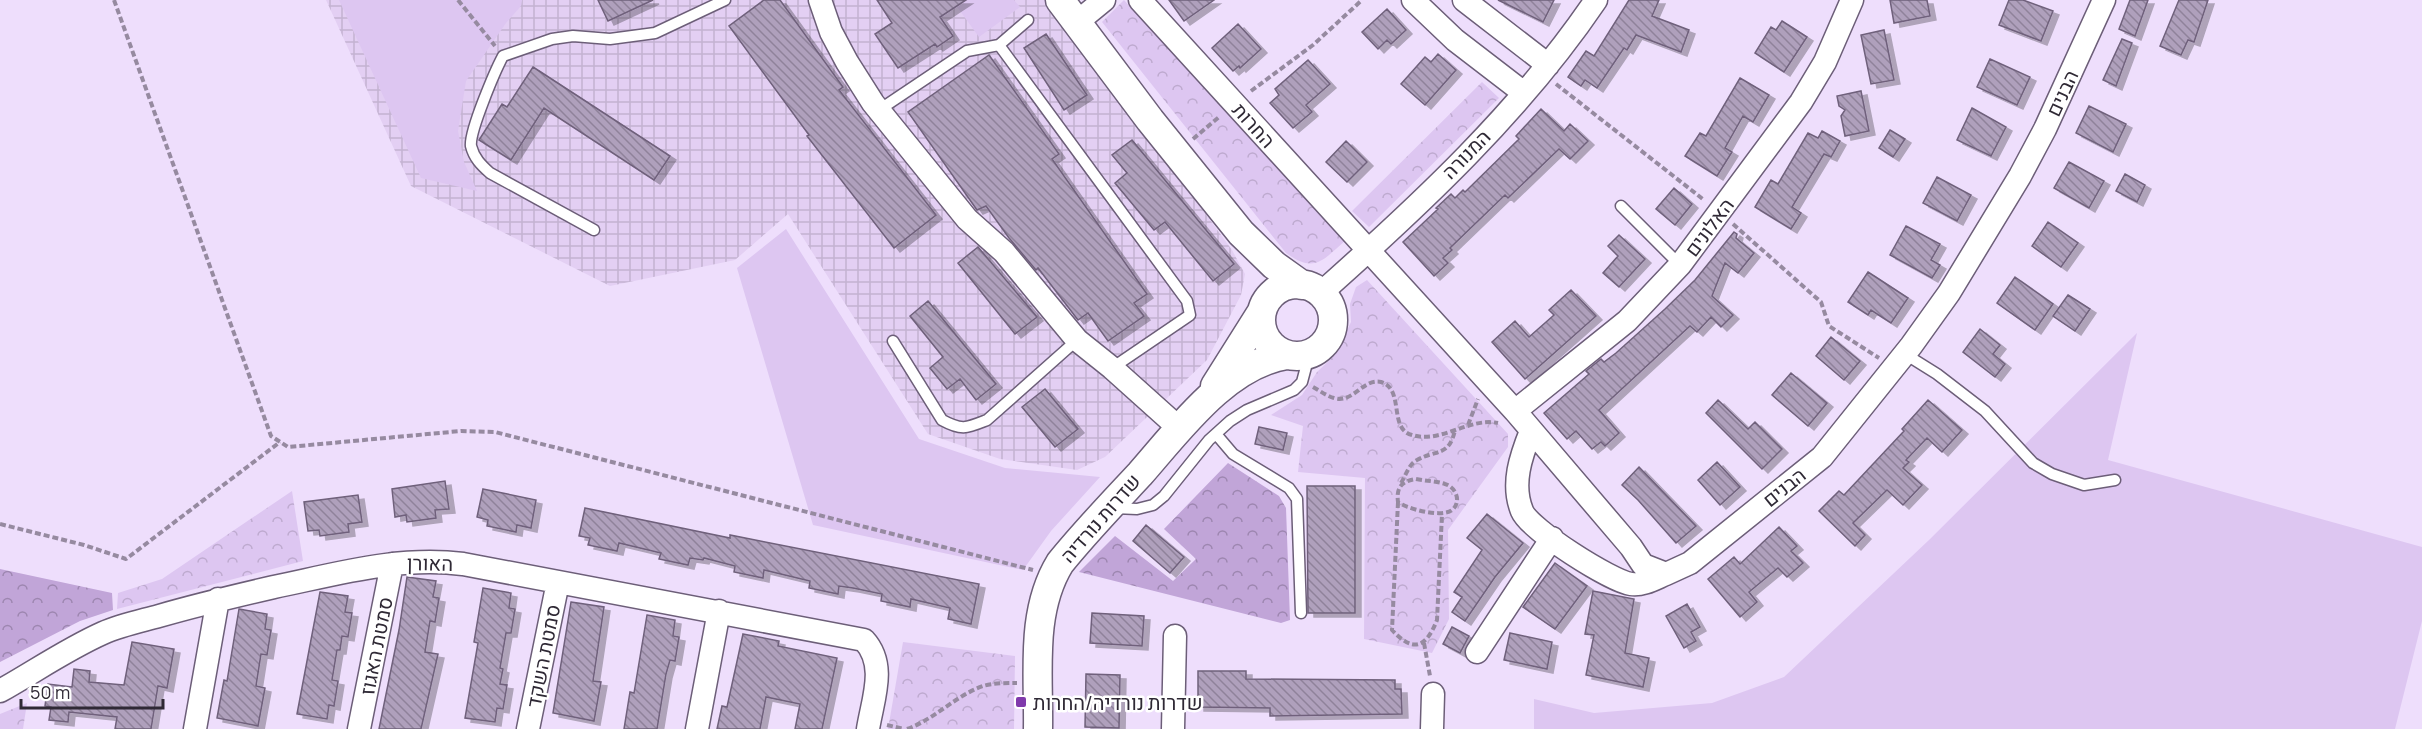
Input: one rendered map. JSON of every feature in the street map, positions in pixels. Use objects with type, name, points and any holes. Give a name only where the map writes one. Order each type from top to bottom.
[{"type":"street","points":[[820,0],[831,32],[847,62],[879,110],[967,219],[1004,252],[1077,340],[1180,429]]},
{"type":"street","points":[[1104,0],[1068,11],[1240,233],[1268,260],[1312,289],[1332,313],[1329,335],[1323,345],[1300,353],[1272,346],[1264,337],[1261,326],[1263,273],[1240,233]]},
{"type":"street","name":"החרות","points":[[1140,0],[1369,251]]},
{"type":"street","points":[[1413,0],[1455,39],[1524,93]]},
{"type":"street","points":[[1464,0],[1548,65]]},
{"type":"street","name":"המנורה","points":[[1312,289],[1369,251],[1463,159],[1548,65],[1596,0]]},
{"type":"street","name":"האלונים","points":[[1515,411],[1627,321],[1680,265],[1801,102],[1825,62],[1852,0]]},
{"type":"street","name":"הבנים","points":[[1531,431],[1517,477],[1522,512],[1535,527],[1604,574],[1632,584],[1646,582],[1690,563],[1822,457],[1905,354],[1949,293],[2020,176],[2045,129],[2104,0]]},
{"type":"street","points":[[1369,251],[1515,411],[1631,547],[1643,565],[1666,574]]},
{"type":"street","points":[[1263,308],[1273,293],[1282,288],[1312,289]]},
{"type":"street","name":"שדרות נורדיה","points":[[1206,401],[1263,308]]},
{"type":"street","name":"שדרות נורדיה","points":[[1038,729],[1041,607],[1052,575],[1072,548],[1206,401],[1248,369],[1265,360],[1300,353]]},
{"type":"street","points":[[1477,652],[1552,538]]},
{"type":"street","name":"האורן","points":[[0,692],[104,633],[218,599],[392,564],[414,561],[444,562],[718,611],[864,640],[872,649],[878,663],[868,729]]},
{"type":"street","name":"סמטת האגוז","points":[[359,729],[392,564]]},
{"type":"street","name":"סמטת השקד","points":[[528,729],[558,582]]},
{"type":"street","points":[[195,729],[218,599]]},
{"type":"street","points":[[697,729],[718,611]]},
{"type":"street","points":[[1173,729],[1175,636]]},
{"type":"street","points":[[1432,729],[1433,694]]},
{"type":"lane","points":[[594,230],[490,173],[478,163],[471,144],[487,88],[503,56],[552,39],[573,36],[610,39],[655,33],[725,0]]},
{"type":"lane","points":[[879,110],[967,51],[999,45],[1028,21]]},
{"type":"lane","points":[[999,45],[1187,301],[1190,315],[1112,368]]},
{"type":"lane","points":[[1621,206],[1680,265]]},
{"type":"lane","points":[[893,341],[942,420],[956,428],[971,426],[987,420],[1077,340]]},
{"type":"lane","points":[[1108,508],[1137,509],[1153,505],[1164,496],[1216,434],[1247,410],[1285,394],[1302,382],[1307,363],[1300,353]]},
{"type":"lane","points":[[1905,354],[1937,374],[1985,411],[2033,464],[2052,474],[2084,485],[2115,480]]},
{"type":"lane","points":[[1216,434],[1233,454],[1289,488],[1297,499],[1301,613]]},
{"type":"path","points":[[114,0],[271,436],[288,447],[461,431],[495,432],[1052,575]]},
{"type":"path","points":[[458,0],[503,56]]},
{"type":"path","points":[[1176,153],[1235,104],[1313,45],[1362,0]]},
{"type":"path","points":[[1302,382],[1335,398],[1346,398],[1370,382],[1380,382],[1392,393],[1400,427],[1410,435],[1433,436],[1494,422],[1531,431]]},
{"type":"path","points":[[1442,514],[1437,620],[1431,636],[1424,643],[1414,645],[1403,642],[1392,630],[1397,494],[1399,486],[1416,460],[1441,452],[1449,446],[1455,430]]},
{"type":"path","points":[[0,524],[84,545],[126,559],[280,442]]},
{"type":"path","points":[[1398,502],[1411,509],[1442,514],[1452,511],[1456,505],[1457,496],[1452,488],[1445,484],[1416,479],[1407,480],[1399,486]]},
{"type":"path","points":[[1424,643],[1433,694]]},
{"type":"path","points":[[908,729],[922,724],[968,693],[986,685],[1038,681]]},
{"type":"shaded area","points":[[326,0],[1049,0],[1232,250],[1245,274],[1241,295],[1207,360],[1105,457],[1077,470],[1000,459],[928,434],[788,214],[735,260],[610,286],[411,186]]},
{"type":"green space","points":[[339,0],[522,0],[521,6],[506,23],[466,81],[458,131],[464,162],[477,191],[421,178]]},
{"type":"green space","points":[[952,0],[1014,0],[1020,7],[979,37]]},
{"type":"green space","points":[[1124,0],[1346,240],[1325,258],[1318,262],[1304,263],[1286,253],[1102,22]]},
{"type":"green space","points":[[1482,82],[1499,98],[1369,227],[1352,211]]},
{"type":"green space","points":[[786,229],[919,439],[1005,468],[1100,477],[1051,531],[1023,570],[813,525],[737,268]]},
{"type":"green space","points":[[1367,280],[1508,434],[1508,447],[1448,530],[1449,619],[1432,653],[1364,639],[1365,478],[1298,472],[1303,426],[1271,415],[1302,395],[1317,372],[1335,355],[1351,322],[1350,304],[1356,287]]},
{"type":"green space","points":[[2137,333],[2108,460],[2422,547],[2422,621],[2395,729],[1534,729],[1534,699],[1594,713],[1712,703],[1784,677],[1929,540]]},
{"type":"green space","points":[[1228,463],[1279,496],[1286,508],[1290,620],[1281,623],[1079,572],[1115,536],[1173,581],[1196,559],[1164,529]]},
{"type":"green space","points":[[292,491],[303,561],[117,609],[118,593],[162,579]]},
{"type":"green space","points":[[0,569],[112,593],[113,610],[80,621],[0,662]]},
{"type":"green space","points":[[903,642],[1015,656],[1014,729],[888,729]]},
{"type":"green space","points":[[27,703],[23,729],[0,729],[0,714]]},
{"type":"building","points":[[598,0],[653,0],[608,21]]},
{"type":"building","points":[[764,0],[780,0],[843,87],[839,90],[936,215],[894,248],[807,136],[809,135],[729,26]]},
{"type":"building","points":[[877,0],[966,0],[940,17],[953,36],[937,47],[935,44],[898,68],[875,34],[892,23]]},
{"type":"building","points":[[1169,0],[1214,0],[1184,21]]},
{"type":"building","points":[[1498,0],[1554,0],[1543,22]]},
{"type":"building","points":[[1629,0],[1659,0],[1652,16],[1689,30],[1681,52],[1636,35],[1627,50],[1624,48],[1597,88],[1585,80],[1581,86],[1568,77],[1586,51],[1594,56]]},
{"type":"building","points":[[1890,0],[1927,0],[1930,16],[1894,23]]},
{"type":"building","points":[[2009,0],[2023,0],[2053,11],[2041,41],[1999,25]]},
{"type":"building","points":[[2130,0],[2148,0],[2135,36],[2119,29]]},
{"type":"building","points":[[2179,0],[2208,0],[2194,42],[2188,40],[2181,55],[2160,46]]},
{"type":"building","points":[[1387,9],[1406,30],[1391,44],[1387,40],[1378,49],[1362,32]]},
{"type":"building","points":[[1782,21],[1807,37],[1784,72],[1755,53],[1771,27],[1776,30]]},
{"type":"building","points":[[1238,24],[1261,49],[1240,68],[1239,66],[1233,71],[1212,48]]},
{"type":"building","points":[[1884,30],[1894,80],[1871,84],[1861,35]]},
{"type":"building","points":[[1046,34],[1087,95],[1064,110],[1024,48]]},
{"type":"building","points":[[2122,39],[2132,43],[2116,86],[2103,80]]},
{"type":"building","points":[[1438,54],[1456,70],[1425,105],[1401,84],[1425,57],[1431,62]]},
{"type":"building","points":[[989,55],[1059,154],[1052,159],[1147,294],[1134,303],[1144,316],[1108,341],[1088,313],[1078,320],[1038,268],[1036,270],[1009,238],[986,206],[977,210],[908,112]]},
{"type":"building","points":[[1990,59],[2030,77],[2017,105],[1977,87]]},
{"type":"building","points":[[1308,60],[1330,84],[1306,105],[1312,112],[1293,128],[1270,103],[1279,95],[1275,89]]},
{"type":"building","points":[[533,67],[670,156],[654,180],[544,108],[511,160],[479,140],[502,104],[507,107]]},
{"type":"building","points":[[1740,78],[1769,95],[1753,122],[1743,116],[1725,148],[1732,152],[1717,176],[1685,156],[1700,133],[1706,136]]},
{"type":"building","points":[[1861,91],[1869,131],[1845,136],[1841,116],[1845,110],[1839,106],[1837,96]]},
{"type":"building","points":[[2089,106],[2126,124],[2113,152],[2076,133]]},
{"type":"building","points":[[1972,108],[2006,127],[1991,156],[1957,140]]},
{"type":"building","points":[[1541,109],[1564,131],[1570,124],[1588,141],[1570,159],[1559,149],[1508,198],[1505,195],[1450,248],[1452,250],[1443,258],[1448,263],[1434,276],[1403,242],[1451,194],[1455,198],[1463,190],[1465,192],[1519,139],[1516,136]]},
{"type":"building","points":[[1890,130],[1905,139],[1893,157],[1879,148]]},
{"type":"building","points":[[1822,131],[1840,141],[1831,157],[1824,154],[1792,207],[1801,213],[1791,229],[1755,207],[1771,180],[1778,184],[1808,133],[1818,138]]},
{"type":"building","points":[[1132,140],[1234,264],[1213,281],[1165,222],[1154,230],[1115,183],[1127,173],[1112,155]]},
{"type":"building","points":[[1346,141],[1367,162],[1347,182],[1326,162]]},
{"type":"building","points":[[2069,162],[2104,181],[2089,208],[2054,188]]},
{"type":"building","points":[[2125,174],[2145,185],[2137,202],[2116,191]]},
{"type":"building","points":[[1937,177],[1971,195],[1957,221],[1923,203]]},
{"type":"building","points":[[1674,188],[1692,204],[1675,225],[1656,209]]},
{"type":"building","points":[[2048,222],[2078,243],[2061,267],[2032,246]]},
{"type":"building","points":[[1906,226],[1940,244],[1931,260],[1940,265],[1932,278],[1890,255]]},
{"type":"building","points":[[1734,232],[1737,234],[1736,238],[1754,253],[1738,273],[1725,263],[1712,296],[1733,315],[1721,327],[1711,317],[1697,332],[1690,326],[1599,410],[1619,433],[1605,446],[1601,442],[1592,449],[1576,431],[1567,439],[1544,413],[1589,374],[1586,371],[1601,359],[1604,362],[1616,353],[1665,309],[1695,280]]},
{"type":"building","points":[[1619,235],[1645,259],[1619,287],[1603,273],[1618,256],[1608,246]]},
{"type":"building","points":[[978,247],[1037,317],[1015,334],[958,263]]},
{"type":"building","points":[[1868,272],[1908,298],[1891,323],[1871,310],[1868,315],[1848,302]]},
{"type":"building","points":[[2015,277],[2053,304],[2035,330],[1997,303]]},
{"type":"building","points":[[1571,290],[1596,316],[1525,379],[1492,342],[1515,321],[1529,337],[1554,315],[1549,310]]},
{"type":"building","points":[[2068,295],[2090,309],[2075,331],[2053,316]]},
{"type":"building","points":[[928,301],[996,384],[976,400],[960,379],[947,389],[930,368],[943,357],[910,316]]},
{"type":"building","points":[[1980,329],[2000,345],[1993,354],[2005,364],[1995,377],[1963,352]]},
{"type":"building","points":[[1831,337],[1860,361],[1844,380],[1816,356]]},
{"type":"building","points":[[1791,373],[1827,403],[1808,426],[1772,395]]},
{"type":"building","points":[[1045,389],[1078,429],[1055,447],[1022,407]]},
{"type":"building","points":[[1718,400],[1748,429],[1755,422],[1782,449],[1762,469],[1706,413]]},
{"type":"building","points":[[1928,400],[1962,430],[1942,452],[1927,438],[1906,460],[1909,462],[1903,468],[1922,485],[1903,505],[1887,490],[1853,523],[1865,535],[1855,546],[1819,511],[1839,491],[1844,495],[1904,431],[1902,429]]},
{"type":"building","points":[[1259,427],[1287,433],[1283,450],[1255,444]]},
{"type":"building","points":[[1717,462],[1740,487],[1720,505],[1698,480]]},
{"type":"building","points":[[1639,467],[1696,526],[1676,543],[1622,485]]},
{"type":"building","points":[[445,481],[449,509],[435,510],[436,518],[407,522],[406,515],[395,517],[392,489]]},
{"type":"building","points":[[1307,486],[1355,486],[1355,613],[1308,613]]},
{"type":"building","points":[[483,489],[536,500],[531,528],[517,525],[516,532],[487,526],[488,520],[477,517]]},
{"type":"building","points":[[358,495],[362,522],[348,524],[349,532],[320,536],[319,530],[308,531],[304,502]]},
{"type":"building","points":[[585,508],[730,538],[730,535],[979,584],[971,624],[948,619],[950,608],[911,599],[910,607],[881,601],[882,594],[853,588],[839,586],[838,594],[809,588],[810,581],[764,570],[763,578],[734,572],[735,566],[704,558],[703,560],[690,558],[688,565],[659,559],[661,553],[619,543],[617,551],[588,545],[590,538],[579,536]]},
{"type":"building","points":[[1487,514],[1523,543],[1495,577],[1465,621],[1452,612],[1462,597],[1454,592],[1482,550],[1467,538]]},
{"type":"building","points":[[1146,525],[1184,557],[1170,573],[1133,541]]},
{"type":"building","points":[[1779,527],[1797,546],[1791,551],[1803,563],[1787,577],[1778,568],[1749,592],[1757,602],[1740,617],[1708,579],[1734,557],[1740,564]]},
{"type":"building","points":[[1555,563],[1587,586],[1555,629],[1523,607]]},
{"type":"building","points":[[407,577],[436,581],[433,597],[439,598],[435,622],[430,621],[425,652],[438,654],[421,729],[379,729],[399,630]]},
{"type":"building","points":[[483,588],[511,593],[509,608],[515,609],[511,633],[506,633],[500,668],[503,669],[500,684],[507,685],[503,709],[497,708],[495,722],[465,718],[478,643],[474,642]]},
{"type":"building","points":[[1593,591],[1634,599],[1625,653],[1649,658],[1643,687],[1586,675],[1594,635],[1585,634]]},
{"type":"building","points":[[320,592],[348,596],[345,612],[352,613],[348,637],[342,636],[340,650],[337,650],[332,680],[338,681],[334,706],[329,705],[327,719],[297,714]]},
{"type":"building","points":[[571,602],[604,607],[593,681],[601,682],[594,721],[553,713]]},
{"type":"building","points":[[1687,604],[1700,627],[1691,632],[1696,641],[1684,648],[1666,616]]},
{"type":"building","points":[[239,609],[267,614],[265,629],[271,630],[267,655],[261,654],[256,686],[265,688],[258,726],[217,718],[224,680],[227,681]]},
{"type":"building","points":[[1092,613],[1144,616],[1142,646],[1090,643]]},
{"type":"building","points":[[647,615],[675,620],[673,636],[679,637],[675,661],[670,660],[666,674],[657,729],[624,729],[630,692],[634,693]]},
{"type":"building","points":[[1452,627],[1469,636],[1460,653],[1443,644]]},
{"type":"building","points":[[1510,633],[1552,642],[1547,669],[1504,660]]},
{"type":"building","points":[[743,634],[779,641],[778,646],[837,658],[822,729],[795,729],[800,704],[766,697],[760,729],[717,729],[722,706],[727,707]]},
{"type":"building","points":[[132,642],[174,649],[167,688],[158,686],[151,729],[115,729],[117,717],[69,712],[68,722],[49,720],[51,707],[45,706],[48,684],[72,687],[74,669],[90,671],[89,682],[124,685]]},
{"type":"building","points":[[1198,671],[1246,671],[1246,679],[1395,680],[1395,689],[1401,689],[1402,714],[1270,716],[1270,708],[1198,707]]},
{"type":"building","points":[[1086,674],[1120,675],[1119,728],[1085,727]]},
{"type":"place","name":"שדרות נורדיה/החרות","points":[[1021,702]]}]
